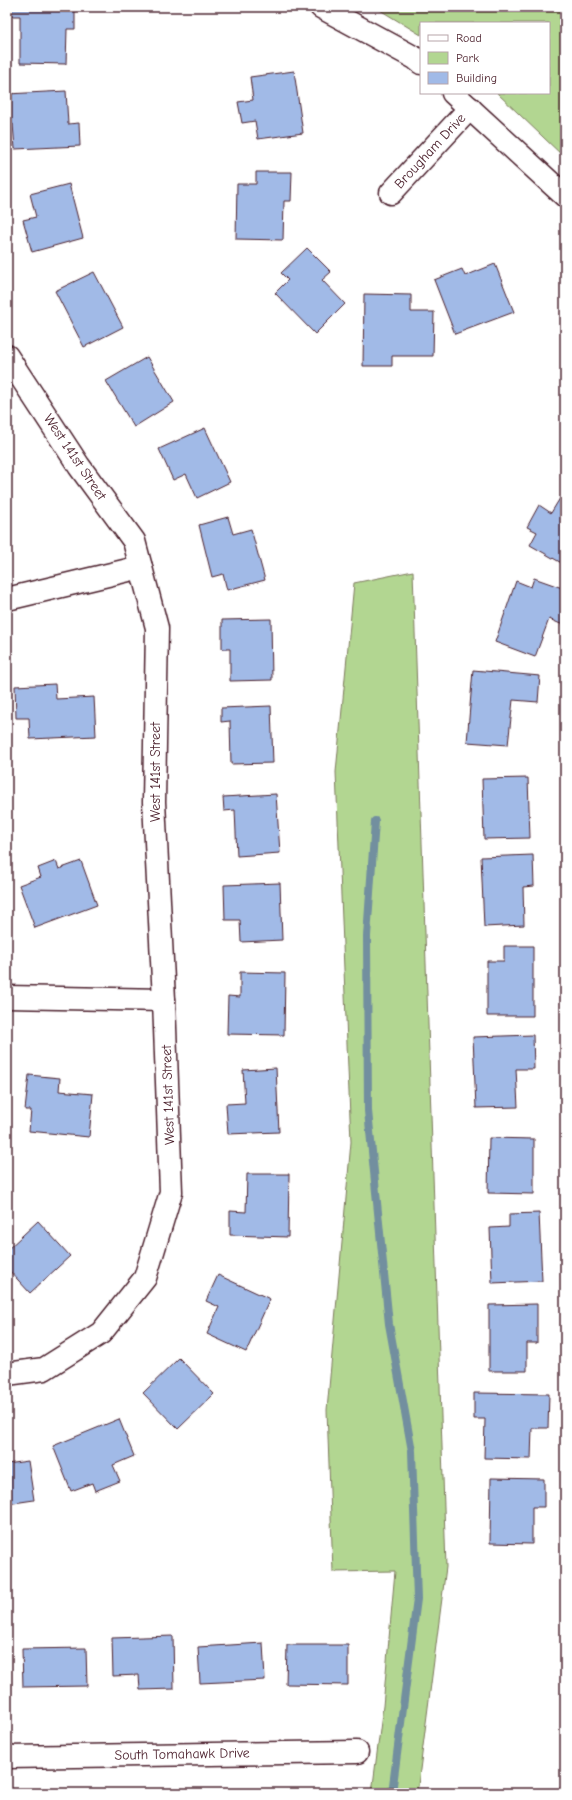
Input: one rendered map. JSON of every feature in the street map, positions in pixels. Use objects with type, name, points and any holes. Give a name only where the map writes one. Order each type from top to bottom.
[{"type":"street","points":[[322,7],[420,62]]},
{"type":"street","points":[[454,94],[565,196]]},
{"type":"street","name":"Brougham Drive","points":[[391,193],[470,108]]},
{"type":"street","name":"West 141st Street","points":[[7,356],[79,466],[134,541],[157,628],[154,802],[172,1192],[145,1278],[101,1333],[44,1369],[7,1374]]},
{"type":"street","points":[[7,599],[141,567]]},
{"type":"street","points":[[7,997],[164,1000]]},
{"type":"street","name":"South Tomahawk Drive","points":[[7,1757],[357,1752]]},
{"type":"green space","points":[[375,7],[565,7],[565,158],[498,94],[550,94],[550,22],[420,22],[420,34]]},
{"type":"green space","points":[[413,571],[446,1567],[417,1793],[372,1793],[383,1706],[395,1571],[333,1572],[327,1410],[351,1142],[336,772],[354,583]]},
{"type":"building","points":[[10,7],[75,7],[75,29],[67,29],[66,64],[20,63],[20,16],[10,16]]},
{"type":"building","points":[[294,71],[303,133],[258,139],[255,121],[242,123],[238,102],[253,100],[250,77]]},
{"type":"building","points":[[66,91],[68,124],[79,123],[80,146],[15,149],[13,124],[7,124],[7,94]]},
{"type":"building","points":[[256,172],[292,172],[291,201],[284,201],[283,240],[236,239],[237,184],[256,184]]},
{"type":"building","points":[[69,184],[83,238],[32,252],[23,220],[36,217],[30,194]]},
{"type":"building","points":[[307,248],[331,272],[322,280],[345,304],[315,334],[275,293],[288,280],[281,273]]},
{"type":"building","points":[[495,264],[514,312],[455,334],[434,280],[462,269],[465,276]]},
{"type":"building","points":[[94,272],[123,327],[84,347],[55,291]]},
{"type":"building","points":[[364,294],[411,295],[411,312],[434,312],[433,356],[392,356],[392,366],[363,366]]},
{"type":"building","points":[[147,357],[174,402],[134,427],[106,381]]},
{"type":"building","points":[[205,428],[230,482],[197,498],[186,474],[173,480],[159,449]]},
{"type":"building","points":[[565,490],[565,565],[530,545],[537,532],[527,527],[539,505],[551,513]]},
{"type":"building","points":[[228,517],[233,534],[251,529],[265,580],[227,590],[223,574],[212,577],[199,525]]},
{"type":"building","points":[[534,578],[565,589],[565,620],[563,625],[549,619],[535,657],[495,642],[516,581],[531,587]]},
{"type":"building","points":[[271,619],[272,680],[230,681],[230,649],[222,649],[222,620]]},
{"type":"building","points":[[473,670],[540,676],[538,702],[513,700],[508,745],[467,742]]},
{"type":"building","points":[[55,684],[56,699],[94,697],[96,736],[30,739],[29,718],[16,718],[15,686]]},
{"type":"building","points":[[271,706],[273,763],[231,764],[230,721],[221,722],[221,708]]},
{"type":"building","points":[[528,778],[530,838],[484,839],[482,779]]},
{"type":"building","points":[[276,794],[280,853],[237,856],[235,810],[224,811],[223,797]]},
{"type":"building","points":[[533,855],[534,886],[523,887],[524,925],[484,927],[481,857]]},
{"type":"building","points":[[56,861],[59,869],[81,861],[97,905],[35,928],[19,885],[41,877],[38,868]]},
{"type":"building","points":[[280,883],[282,940],[241,942],[240,920],[225,920],[224,885]]},
{"type":"building","points":[[504,946],[533,946],[533,1016],[487,1016],[487,961],[504,961]]},
{"type":"building","points":[[240,972],[285,973],[284,1035],[227,1034],[228,996],[240,997]]},
{"type":"building","points":[[533,1035],[534,1069],[516,1069],[518,1107],[476,1108],[473,1037]]},
{"type":"building","points":[[276,1068],[279,1132],[228,1134],[226,1104],[245,1103],[243,1070]]},
{"type":"building","points":[[29,1075],[60,1078],[59,1091],[93,1094],[89,1137],[29,1131],[31,1110],[25,1110]]},
{"type":"building","points":[[489,1138],[534,1139],[534,1194],[488,1193]]},
{"type":"building","points":[[247,1174],[289,1174],[288,1237],[230,1235],[230,1211],[246,1212]]},
{"type":"building","points":[[539,1213],[542,1281],[492,1283],[490,1228],[509,1227],[509,1214]]},
{"type":"building","points":[[38,1221],[70,1256],[30,1293],[7,1268],[7,1250]]},
{"type":"building","points":[[218,1275],[270,1299],[246,1352],[207,1334],[219,1307],[206,1301]]},
{"type":"building","points":[[537,1304],[537,1343],[527,1343],[527,1371],[489,1371],[489,1305]]},
{"type":"building","points":[[179,1358],[214,1394],[178,1429],[143,1393]]},
{"type":"building","points":[[474,1393],[549,1394],[548,1428],[532,1428],[531,1459],[484,1458],[485,1419],[474,1419]]},
{"type":"building","points":[[119,1419],[134,1456],[113,1465],[120,1481],[95,1491],[92,1483],[71,1491],[53,1446]]},
{"type":"building","points":[[28,1461],[34,1500],[7,1504],[7,1464]]},
{"type":"building","points":[[491,1478],[544,1479],[544,1507],[532,1507],[532,1544],[490,1543]]},
{"type":"building","points":[[173,1636],[174,1689],[140,1690],[139,1675],[113,1676],[112,1638]]},
{"type":"building","points":[[263,1643],[265,1680],[200,1683],[198,1647]]},
{"type":"building","points":[[287,1645],[348,1645],[348,1685],[286,1684]]},
{"type":"building","points":[[86,1648],[87,1686],[23,1687],[22,1649]]},
{"type":"waterway","points":[[375,821],[367,936],[368,1111],[389,1324],[412,1451],[417,1599],[392,1793]]}]
